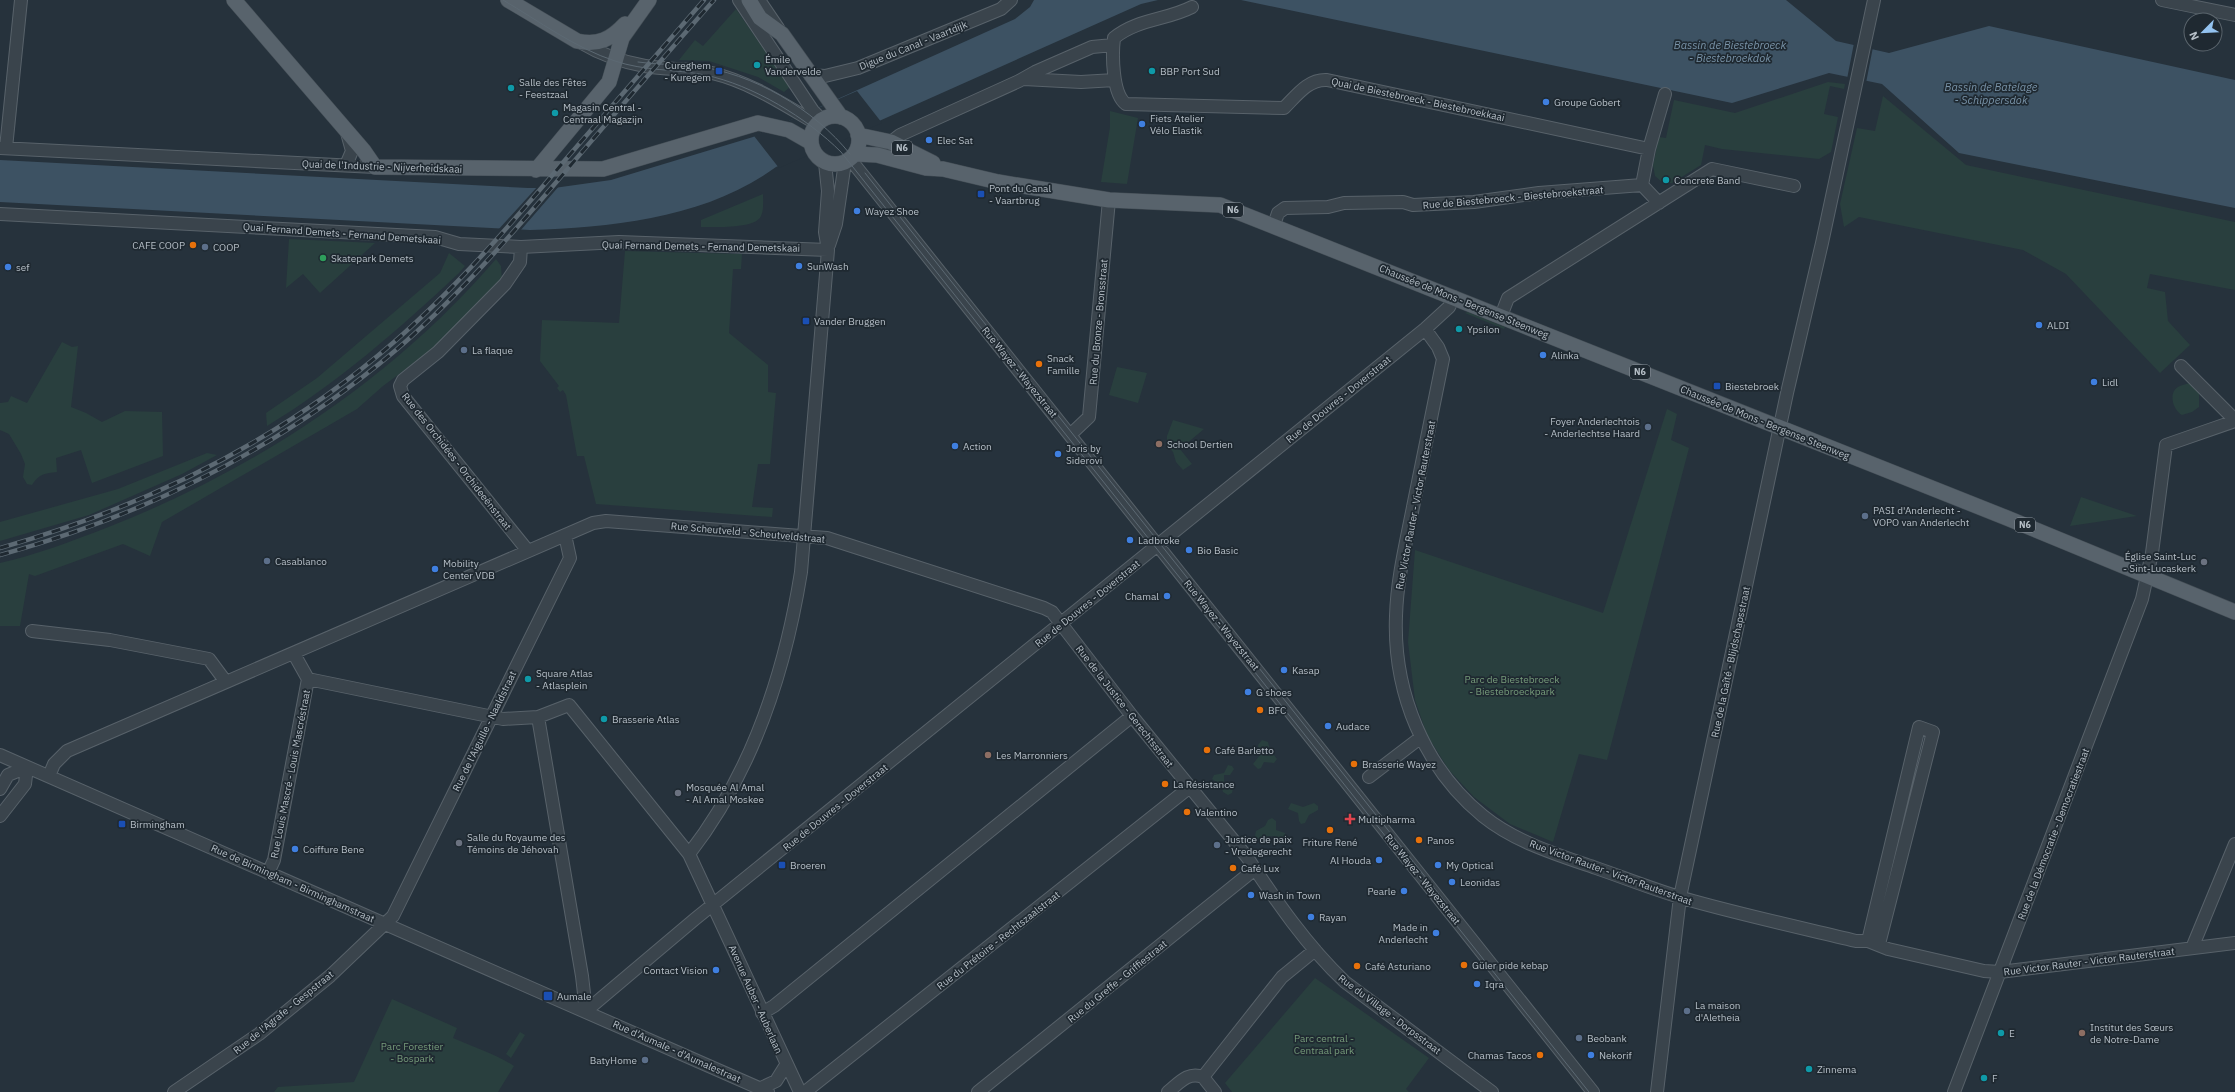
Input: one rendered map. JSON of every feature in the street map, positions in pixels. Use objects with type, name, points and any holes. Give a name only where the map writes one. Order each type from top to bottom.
[{"type":"main road","points":[[234,0],[346,133],[364,151],[375,167]]},
{"type":"main road","points":[[508,0],[577,41],[596,42],[608,39],[615,35],[630,18],[638,14]]},
{"type":"main road","points":[[536,170],[609,82],[622,38],[649,0]]},
{"type":"main road","points":[[751,0],[760,18],[782,34],[810,75],[841,116],[852,123],[858,137],[850,158]]},
{"type":"main road","points":[[821,159],[810,142],[813,117],[841,116]]},
{"type":"main road","name":"Quai de l'Industrie - Nijverheidskaai","points":[[375,167],[536,170],[603,169],[758,123],[789,130],[810,142]]},
{"type":"main road","name":"Chaussée de Mons - Bergense Steenweg","points":[[858,137],[891,142],[943,169]]},
{"type":"main road","name":"Chaussée de Mons - Bergense Steenweg","points":[[850,158],[878,155],[926,168],[943,169],[998,182],[1109,200],[1220,205],[1454,297],[2147,575],[2235,612]]},
{"type":"main road","name":"N6","points":[[821,159],[838,164],[850,158]]},
{"type":"street","points":[[3,148],[21,0]]},
{"type":"street","points":[[751,0],[813,117]]},
{"type":"street","name":"Digue du Canal - Vaartdijk","points":[[810,75],[825,76],[858,68],[1001,9],[1011,0]]},
{"type":"street","name":"Rue de la Gaîté - Blijdschapsstraat","points":[[1657,1092],[1680,897],[1779,428],[1840,159],[1874,0]]},
{"type":"street","points":[[2162,0],[2235,15]]},
{"type":"street","points":[[891,142],[900,135],[1024,79],[1035,72],[1092,48],[1113,45],[1114,38],[1123,30],[1161,16],[1181,12],[1192,7]]},
{"type":"street","points":[[577,41],[616,59],[647,66],[688,69],[713,73],[751,87],[813,117]]},
{"type":"street","name":"Quai de Biestebroeck - Biestebroekkaai","points":[[1113,45],[1115,80],[1121,100],[1126,104],[1284,108],[1306,86],[1316,80],[1327,80],[1649,149]]},
{"type":"street","points":[[1024,79],[1081,82],[1115,80]]},
{"type":"street","points":[[1659,202],[1642,185],[1649,149],[1665,94]]},
{"type":"street","points":[[346,133],[352,151],[346,165]]},
{"type":"street","name":"Quai de l'Industrie - Nijverheidskaai","points":[[3,148],[375,167]]},
{"type":"street","points":[[689,854],[700,840],[731,788],[768,708],[794,618],[804,536],[828,250],[836,224],[850,158]]},
{"type":"street","name":"Rue Wayez - Wayezstraat","points":[[850,158],[1593,1092]]},
{"type":"street","points":[[821,159],[828,191],[825,232],[828,250]]},
{"type":"street","points":[[1501,316],[1508,298],[1712,169],[1794,186]]},
{"type":"street","name":"Rue de Biestebroeck - Biestebroekstraat","points":[[1274,225],[1278,213],[1284,208],[1328,207],[1344,203],[1403,202],[1413,205],[1474,202],[1540,193],[1642,185]]},
{"type":"street","name":"Rue du Bronze - Bronsstraat","points":[[1070,435],[1084,425],[1089,417],[1109,200]]},
{"type":"street","name":"Quai Fernand Demets - Fernand Demetskaai","points":[[0,214],[435,237],[459,244],[521,247],[620,242],[828,250]]},
{"type":"street","name":"Rue des Orchidées - Orchideeënstraat","points":[[521,247],[520,262],[505,284],[438,352],[403,380],[400,386],[403,396],[528,552]]},
{"type":"street","name":"Rue de Douvres - Doverstraat","points":[[586,1011],[714,904],[1425,329],[1449,307],[1454,297]]},
{"type":"street","name":"Rue Victor Rauter - Victor Rauterstraat","points":[[1425,329],[1438,347],[1443,359],[1400,574],[1396,617],[1396,643],[1400,672],[1412,716],[1420,738],[1439,768],[1461,795],[1484,817],[1496,825],[1547,851],[1680,897],[1856,941],[1873,942],[1888,949],[1984,971],[2000,972],[2235,943]]},
{"type":"street","points":[[2181,366],[2235,421]]},
{"type":"street","name":"Rue de la Démocratie - Democratiestraat","points":[[1954,1092],[2142,599],[2147,575],[2166,445],[2235,421]]},
{"type":"street","name":"Rue Scheutveld - Scheutveldstraat","points":[[49,776],[54,764],[67,752],[592,523],[606,521],[804,536],[842,542],[1044,608],[1052,612],[1061,624]]},
{"type":"street","name":"Rue de l'Aiguille - Naaldstraat","points":[[385,923],[393,916],[493,717],[570,558],[565,535]]},
{"type":"street","name":"Rue de la Justice - Gerechtsstraat","points":[[1061,624],[1132,716],[1255,869]]},
{"type":"street","points":[[32,631],[110,640],[209,659],[226,682]]},
{"type":"street","name":"Rue Louis Mascré - Louis Mascréstraat","points":[[268,873],[274,860],[308,679],[294,654]]},
{"type":"street","points":[[308,679],[493,717],[515,720],[538,718],[582,976],[586,1011]]},
{"type":"street","name":"Avenue Auber - Auberlaan","points":[[538,718],[569,705],[689,854],[714,904],[762,1013],[800,1092]]},
{"type":"street","points":[[762,1013],[774,1006],[1132,716]]},
{"type":"street","points":[[1919,728],[1933,732],[1873,942],[1919,728]]},
{"type":"street","points":[[1369,777],[1420,738]]},
{"type":"street","name":"Rue de Birmingham - Birminghamstraat","points":[[0,754],[268,873],[586,1011]]},
{"type":"street","points":[[0,789],[8,776],[27,767]]},
{"type":"street","points":[[0,816],[24,784],[27,767]]},
{"type":"street","name":"Rue du Prétoire - Rechtszaalstraat","points":[[805,1092],[1190,787]]},
{"type":"street","points":[[2192,948],[2235,844]]},
{"type":"street","name":"Rue du Village - Dorpsstraat","points":[[1255,869],[1315,950],[1344,982],[1492,1092]]},
{"type":"street","name":"Rue du Greffe - Griffiestraat","points":[[978,1092],[1255,869]]},
{"type":"street","name":"Rue de l'Agrafe - Gespstraat","points":[[174,1092],[259,1034],[330,976],[385,923]]},
{"type":"street","points":[[1203,1077],[1282,977],[1315,950]]},
{"type":"street","name":"Rue d'Aumale - d'Aumalestraat","points":[[586,1011],[765,1090]]},
{"type":"street","points":[[765,1090],[776,1081],[786,1065]]},
{"type":"street","points":[[1168,1092],[1188,1075],[1197,1074],[1203,1077],[1215,1092]]},
{"type":"green space","points":[[736,9],[790,87],[784,92],[758,77],[709,61],[679,60],[695,40],[703,46]]},
{"type":"green space","points":[[1828,82],[1845,84],[1844,89],[1830,86],[1824,114],[1838,117],[1831,152],[1819,159],[1722,149],[1705,145],[1701,165],[1672,183],[1663,183],[1655,176],[1653,165],[1659,137],[1666,138],[1674,100],[1735,113]]},
{"type":"green space","points":[[1883,96],[1966,165],[2235,222],[2235,290],[2150,274],[2147,288],[2165,292],[2168,321],[2190,345],[2160,373],[2066,274],[2023,250],[1859,217],[1844,227],[1840,204],[1857,128],[1875,131]]},
{"type":"green space","points":[[1110,111],[1138,118],[1127,184],[1101,182],[1110,127]]},
{"type":"green space","points":[[763,194],[763,211],[757,220],[743,225],[701,227],[701,220]]},
{"type":"green space","name":"Skatepark Demets","points":[[289,239],[375,243],[320,293],[303,274],[286,288]]},
{"type":"green space","points":[[625,251],[742,254],[741,269],[733,269],[729,333],[768,365],[768,392],[776,393],[770,464],[758,464],[752,507],[773,508],[772,517],[596,504],[584,456],[577,456],[566,395],[563,390],[560,392],[557,388],[559,386],[540,361],[542,320],[619,323]]},
{"type":"green space","points":[[449,253],[465,266],[459,273],[391,335],[319,392],[267,426],[266,413],[317,378],[440,273]]},
{"type":"green space","points":[[496,259],[501,266],[502,280],[441,343],[383,386],[357,409],[162,522],[150,556],[123,544],[35,576],[29,574],[20,626],[0,626],[0,563],[67,543],[161,505],[215,479],[267,449],[318,417],[366,382],[412,344],[455,303]]},
{"type":"green space","points":[[1468,312],[1505,327],[1504,329],[1465,313]]},
{"type":"green space","points":[[62,342],[72,347],[78,346],[71,407],[102,422],[125,411],[162,412],[163,456],[92,483],[81,450],[56,458],[57,472],[49,473],[37,478],[32,485],[27,484],[23,477],[25,464],[21,454],[9,434],[0,430],[0,403],[8,402],[11,396],[27,403]]},
{"type":"green space","points":[[1117,367],[1147,373],[1138,403],[1109,395]]},
{"type":"green space","points":[[2190,383],[2199,393],[2199,407],[2192,412],[2182,415],[2174,406],[2172,397],[2173,393],[2178,387]]},
{"type":"green space","name":"Parc de Biestebroeck - Biestebroeckpark","points":[[1667,409],[1677,414],[1671,440],[1689,448],[1607,760],[1579,754],[1553,842],[1510,824],[1474,797],[1449,770],[1427,735],[1415,700],[1408,642],[1415,550],[1603,613]]},
{"type":"green space","points":[[1173,420],[1204,429],[1180,449],[1192,464],[1183,470],[1176,462],[1173,452],[1167,445],[1167,436]]},
{"type":"green space","points":[[207,453],[217,455],[182,474],[89,515],[0,541],[0,522],[118,489]]},
{"type":"green space","points":[[2081,497],[2137,516],[2070,526]]},
{"type":"green space","points":[[1262,740],[1268,742],[1270,750],[1277,759],[1274,763],[1264,762],[1261,768],[1258,769],[1253,764],[1260,755],[1258,745]]},
{"type":"green space","points":[[1228,765],[1232,766],[1234,769],[1230,775],[1224,775],[1224,783],[1230,783],[1233,788],[1232,793],[1228,795],[1223,792],[1221,785],[1212,779],[1214,775],[1224,773]]},
{"type":"green space","points":[[1291,803],[1303,807],[1314,803],[1318,806],[1318,810],[1309,815],[1305,823],[1301,824],[1298,813],[1288,809]]},
{"type":"green space","points":[[1272,818],[1276,821],[1276,830],[1285,833],[1285,838],[1280,840],[1272,836],[1258,839],[1255,836],[1256,831],[1265,826],[1268,820]]},
{"type":"green space","name":"Parc central - Centraal park","points":[[1315,978],[1429,1058],[1406,1089],[1409,1092],[1232,1092],[1225,1083]]},
{"type":"green space","name":"Parc Forestier - Bospark","points":[[392,999],[457,1028],[453,1038],[492,1054],[514,1066],[498,1092],[274,1092],[278,1087],[354,1082]]},
{"type":"green space","points":[[520,1032],[525,1035],[511,1058],[506,1054]]},
{"type":"water","points":[[1034,0],[1158,0],[1141,4],[776,167],[749,184],[720,198],[690,209],[658,216],[594,226],[530,230],[0,202],[0,160],[528,188],[554,188],[611,180],[753,137],[1015,19],[1030,7]]},
{"type":"water","points":[[1241,0],[1786,0],[1836,41],[1889,53],[1989,26],[2235,80],[2235,208],[1959,153],[1882,84],[1829,73],[1732,103]]},
{"type":"pier","points":[[1854,43],[1873,47],[1866,83],[1847,79]]},
{"type":"pier","points":[[857,91],[882,123],[779,168],[754,136]]},
{"type":"pier","points":[[560,185],[520,231],[498,230],[538,186]]},
{"type":"tram line","points":[[503,0],[571,42],[600,56],[637,67],[694,73],[742,86],[796,115],[841,152],[1589,1092]]},
{"type":"tram line","points":[[638,62],[695,66],[717,70],[739,76],[760,85],[781,96],[819,122],[850,154]]},
{"type":"tram line","points":[[865,173],[1458,918]]},
{"type":"railway","points":[[0,548],[107,512],[158,491],[209,467],[257,440],[305,410],[350,378],[394,342],[462,277],[525,207],[704,0]]},
{"type":"railway","points":[[0,555],[54,539],[107,520],[159,498],[209,474],[306,418],[352,385],[419,330],[463,287],[525,219],[620,107],[714,0]]},
{"type":"place","name":"Émile Vandervelde","points":[[757,65]]},
{"type":"place","name":"Cureghem - Kuregem","points":[[719,71]]},
{"type":"place","name":"BBP Port Sud","points":[[1152,71]]},
{"type":"place","name":"Salle des Fêtes - Feestzaal","points":[[511,88]]},
{"type":"place","name":"Groupe Gobert","points":[[1546,102]]},
{"type":"place","name":"Magasin Central - Centraal Magazijn","points":[[555,113]]},
{"type":"place","name":"Fiets Atelier Vélo Elastik","points":[[1142,124]]},
{"type":"place","name":"Elec Sat","points":[[929,140]]},
{"type":"place","name":"Concrete Band","points":[[1666,180]]},
{"type":"place","name":"Pont du Canal - Vaartbrug","points":[[981,194]]},
{"type":"place","name":"Wayez Shoe","points":[[857,211]]},
{"type":"place","name":"CAFE COOP","points":[[193,245]]},
{"type":"place","name":"COOP","points":[[205,247]]},
{"type":"place","name":"Skatepark Demets","points":[[323,258]]},
{"type":"place","name":"SunWash","points":[[799,266]]},
{"type":"place","name":"sef","points":[[8,267]]},
{"type":"place","name":"Vander Bruggen","points":[[806,321]]},
{"type":"place","name":"ALDI","points":[[2039,325]]},
{"type":"place","name":"Ypsilon","points":[[1459,329]]},
{"type":"place","name":"La flaque","points":[[464,350]]},
{"type":"place","name":"Alinka","points":[[1543,355]]},
{"type":"place","name":"Snack Famille","points":[[1039,364]]},
{"type":"place","name":"Lidl","points":[[2094,382]]},
{"type":"place","name":"Biestebroek","points":[[1717,386]]},
{"type":"place","name":"Foyer Anderlechtois - Anderlechtse Haard","points":[[1648,427]]},
{"type":"place","name":"School Dertien","points":[[1159,444]]},
{"type":"place","name":"Action","points":[[955,446]]},
{"type":"place","name":"Joris by Siderovi","points":[[1058,454]]},
{"type":"place","name":"PASI d'Anderlecht - VOPO van Anderlecht","points":[[1865,516]]},
{"type":"place","name":"Ladbroke","points":[[1130,540]]},
{"type":"place","name":"Bio Basic","points":[[1189,550]]},
{"type":"place","name":"Casablanco","points":[[267,561]]},
{"type":"place","name":"Église Saint-Luc - Sint-Lucaskerk","points":[[2204,562]]},
{"type":"place","name":"Mobility Center VDB","points":[[435,569]]},
{"type":"place","name":"Chamal","points":[[1167,596]]},
{"type":"place","name":"Kasap","points":[[1284,670]]},
{"type":"place","name":"Square Atlas - Atlasplein","points":[[528,679]]},
{"type":"place","name":"G shoes","points":[[1248,692]]},
{"type":"place","name":"BFC","points":[[1260,710]]},
{"type":"place","name":"Brasserie Atlas","points":[[604,719]]},
{"type":"place","name":"Audace","points":[[1328,726]]},
{"type":"place","name":"Café Barletto","points":[[1207,750]]},
{"type":"place","name":"Les Marronniers","points":[[988,755]]},
{"type":"place","name":"Brasserie Wayez","points":[[1354,764]]},
{"type":"place","name":"La Résistance","points":[[1165,784]]},
{"type":"place","name":"Mosquée Al Amal - Al Amal Moskee","points":[[678,793]]},
{"type":"place","name":"Valentino","points":[[1187,812]]},
{"type":"place","name":"Multipharma","points":[[1350,819]]},
{"type":"place","name":"Birmingham","points":[[122,824]]},
{"type":"place","name":"Friture René","points":[[1330,830]]},
{"type":"place","name":"Panos","points":[[1419,840]]},
{"type":"place","name":"Salle du Royaume des Témoins de Jéhovah","points":[[459,843]]},
{"type":"place","name":"Justice de paix - Vredegerecht","points":[[1217,845]]},
{"type":"place","name":"Coiffure Bene","points":[[295,849]]},
{"type":"place","name":"Al Houda","points":[[1379,860]]},
{"type":"place","name":"Broeren","points":[[782,865]]},
{"type":"place","name":"My Optical","points":[[1438,865]]},
{"type":"place","name":"Café Lux","points":[[1233,868]]},
{"type":"place","name":"Leonidas","points":[[1452,882]]},
{"type":"place","name":"Pearle","points":[[1404,891]]},
{"type":"place","name":"Wash in Town","points":[[1251,895]]},
{"type":"place","name":"Rayan","points":[[1311,917]]},
{"type":"place","name":"Made in Anderlecht","points":[[1436,933]]},
{"type":"place","name":"Güler pide kebap","points":[[1464,965]]},
{"type":"place","name":"Café Asturiano","points":[[1357,966]]},
{"type":"place","name":"Contact Vision","points":[[716,970]]},
{"type":"place","name":"Iqra","points":[[1477,984]]},
{"type":"place","name":"Aumale","points":[[548,996]]},
{"type":"place","name":"La maison d'Aletheia","points":[[1687,1011]]},
{"type":"place","name":"E","points":[[2001,1033]]},
{"type":"place","name":"Institut des Sœurs de Notre-Dame","points":[[2082,1033]]},
{"type":"place","name":"Beobank","points":[[1579,1038]]},
{"type":"place","name":"Chamas Tacos","points":[[1540,1055]]},
{"type":"place","name":"Nekorif","points":[[1591,1055]]},
{"type":"place","name":"BatyHome","points":[[645,1060]]},
{"type":"place","name":"Zinnema","points":[[1809,1069]]},
{"type":"place","name":"F","points":[[1984,1078]]},
{"type":"water label","name":"Bassin de Biestebroeck - Biestebroekdok","points":[[1730,51]]},
{"type":"water label","name":"Bassin de Batelage - Schippersdok","points":[[1991,93]]}]
